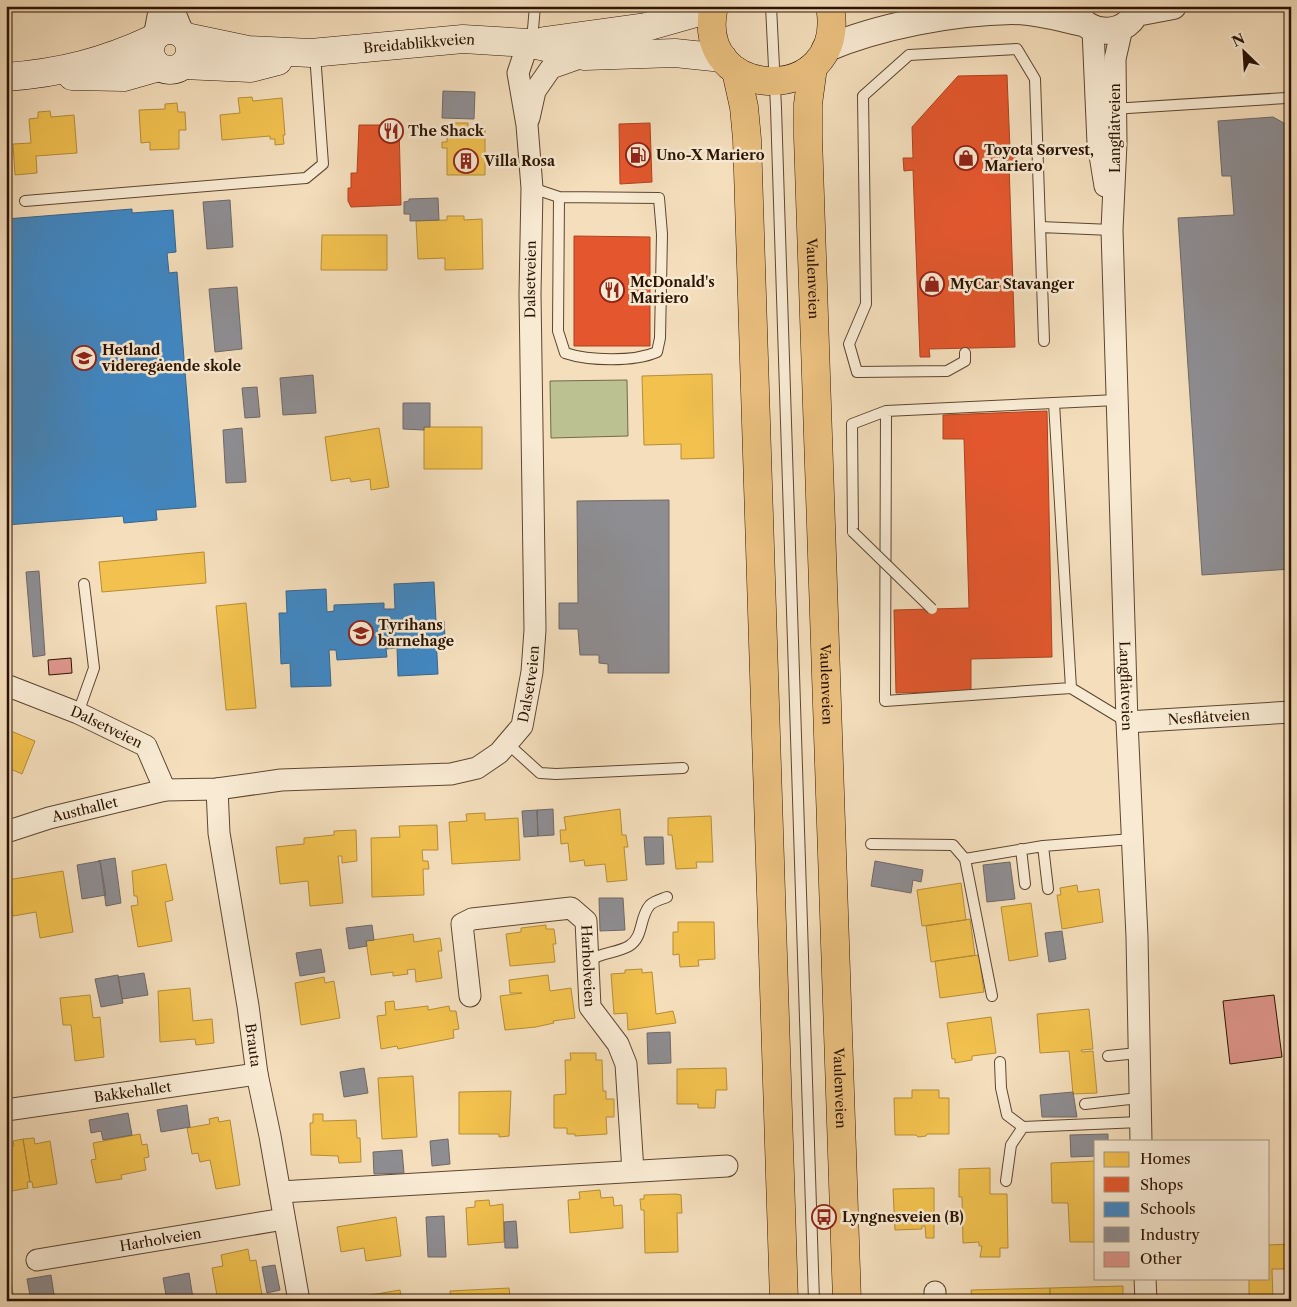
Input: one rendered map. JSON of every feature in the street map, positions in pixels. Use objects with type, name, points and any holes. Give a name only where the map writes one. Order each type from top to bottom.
[{"type":"main road","name":"Vaulenveien","points":[[830,6],[832,28],[819,58],[808,104],[808,137],[847,1301]]},
{"type":"main road","points":[[714,7],[713,34],[730,64],[744,107],[747,139],[784,1301]]},
{"type":"main road","name":"Breidablikkveien","points":[[528,43],[646,27],[714,7]]},
{"type":"main road","points":[[174,30],[185,36],[190,46],[189,56],[171,66],[152,59],[149,49],[154,38],[164,31],[174,30]]},
{"type":"main road","name":"Breidablikkveien","points":[[185,36],[248,50],[313,53],[463,39],[528,43],[585,56],[675,54],[730,64]]},
{"type":"main road","name":"Breidablikkveien","points":[[6,77],[48,73],[126,51],[154,38]]},
{"type":"main road","name":"Breidablikkveien","points":[[48,73],[87,77],[124,77],[171,66],[250,68],[313,53]]},
{"type":"main road","points":[[730,64],[755,80],[775,83],[789,80],[819,58]]},
{"type":"street","points":[[154,38],[160,6]]},
{"type":"street","points":[[172,6],[185,36]]},
{"type":"street","points":[[819,58],[875,32],[973,14],[1014,11],[1084,20],[1106,32],[1132,16],[1173,6]]},
{"type":"street","name":"Langflåtveien","points":[[1132,16],[1115,59],[1098,143],[1112,230],[1127,722],[1137,936],[1140,1131]]},
{"type":"street","name":"Langflåtveien","points":[[1084,20],[1106,109]]},
{"type":"street","name":"Dalsetveien","points":[[6,685],[78,713],[146,746],[165,790],[217,788],[281,780],[451,774],[477,768],[499,754],[508,744],[522,726],[532,672],[535,630],[530,294],[532,188],[527,125],[518,73],[528,43]]},
{"type":"street","name":"Dalsetveien","points":[[527,125],[535,91],[551,68],[585,56]]},
{"type":"street","name":"Nesflåtveien","points":[[1127,722],[1291,712]]},
{"type":"street","name":"Brauta","points":[[217,788],[219,833],[248,1006],[257,1074],[299,1301]]},
{"type":"street","name":"Austhallet","points":[[6,832],[49,818],[165,790]]},
{"type":"street","name":"Harholveien","points":[[470,996],[462,924],[472,919],[571,908],[586,921],[590,1007],[618,1044],[626,1064],[633,1171]]},
{"type":"street","name":"Bakkehallet","points":[[6,1110],[257,1074]]},
{"type":"street","points":[[280,1192],[727,1166]]},
{"type":"street","name":"Harholveien","points":[[37,1260],[284,1219]]},
{"type":"street","points":[[1145,1280],[1146,1301]]},
{"type":"lane","points":[[528,43],[533,29],[535,6]]},
{"type":"lane","points":[[771,6],[814,1301]]},
{"type":"lane","points":[[965,353],[965,361],[947,370],[857,372],[849,344],[866,304],[863,96],[909,56],[1017,49],[1035,79],[1044,341]]},
{"type":"lane","points":[[26,201],[306,178],[323,164],[313,53]]},
{"type":"lane","points":[[1106,109],[1286,98]]},
{"type":"lane","points":[[532,188],[559,197],[659,198],[662,234],[660,338],[657,352],[643,358],[579,358],[565,354],[558,331],[559,197]]},
{"type":"lane","points":[[1040,227],[1112,230]]},
{"type":"lane","points":[[932,609],[853,532],[852,424],[886,411],[1117,400]]},
{"type":"lane","points":[[1054,403],[1071,688]]},
{"type":"lane","points":[[886,411],[885,701],[1071,688],[1127,722]]},
{"type":"lane","points":[[78,713],[94,668],[84,584]]},
{"type":"lane","points":[[508,744],[540,773],[556,774],[683,768]]},
{"type":"lane","points":[[965,859],[1043,846],[1132,839]]},
{"type":"lane","points":[[871,844],[953,845],[965,859],[992,996]]},
{"type":"lane","points":[[1043,846],[1048,889]]},
{"type":"lane","points":[[1021,849],[1026,884]]},
{"type":"lane","points":[[587,962],[600,954],[628,946],[641,929],[643,916],[650,904],[667,897]]},
{"type":"lane","points":[[1108,1056],[1138,1053]]},
{"type":"lane","points":[[1000,1062],[1001,1088],[1008,1115],[1023,1127],[1140,1131]]},
{"type":"lane","points":[[1086,1104],[1139,1098]]},
{"type":"lane","points":[[1006,1181],[1011,1145],[1023,1127]]},
{"type":"green space","points":[[627,380],[628,436],[551,438],[550,381]]},
{"type":"building: Homes","points":[[252,97],[253,101],[282,98],[284,144],[275,145],[275,139],[270,139],[270,136],[222,140],[220,115],[240,113],[238,98]]},
{"type":"building: Homes","points":[[177,103],[178,112],[185,112],[186,130],[179,130],[179,149],[150,150],[150,142],[141,143],[139,110],[165,109],[165,104]]},
{"type":"building: Homes","points":[[50,111],[51,117],[74,115],[77,153],[36,156],[37,173],[15,175],[13,144],[31,143],[29,119],[38,118],[38,112]]},
{"type":"building: Homes","name":"Villa Rosa","points":[[451,123],[468,123],[468,129],[485,129],[485,175],[447,175],[447,148],[442,148],[442,142],[447,142],[447,128],[451,129]]},
{"type":"building: Homes","points":[[447,216],[464,216],[464,220],[482,219],[483,269],[445,270],[445,258],[418,259],[416,221],[447,220]]},
{"type":"building: Homes","points":[[322,235],[387,235],[387,270],[321,270]]},
{"type":"building: Homes","points":[[712,374],[714,458],[681,459],[681,444],[644,445],[642,376]]},
{"type":"building: Homes","points":[[424,427],[482,427],[482,469],[424,469]]},
{"type":"building: Homes","points":[[379,428],[389,487],[371,490],[370,479],[351,482],[350,478],[331,481],[325,437]]},
{"type":"building: Homes","points":[[204,552],[206,583],[102,592],[99,562]]},
{"type":"building: Homes","points":[[246,603],[256,708],[226,710],[216,606]]},
{"type":"building: Homes","points":[[6,729],[35,741],[22,774],[6,767]]},
{"type":"building: Homes","points":[[620,809],[622,835],[626,835],[628,847],[624,847],[627,880],[607,882],[605,864],[585,866],[584,860],[570,862],[568,843],[561,844],[560,830],[566,830],[564,817]]},
{"type":"building: Homes","points":[[485,813],[485,820],[518,818],[520,860],[452,864],[449,822],[467,821],[466,814]]},
{"type":"building: Homes","points":[[711,816],[713,862],[696,862],[697,868],[676,869],[672,835],[668,835],[668,818]]},
{"type":"building: Homes","points":[[437,825],[438,850],[422,850],[423,861],[428,861],[429,869],[423,869],[424,895],[372,897],[371,838],[400,837],[399,826]]},
{"type":"building: Homes","points":[[356,830],[357,861],[342,863],[342,856],[338,856],[343,903],[310,906],[308,881],[280,884],[276,847],[304,844],[304,838],[334,835],[334,831]]},
{"type":"building: Homes","points":[[166,864],[173,900],[165,902],[172,941],[138,947],[131,906],[138,905],[137,896],[134,896],[132,871]]},
{"type":"building: Homes","points":[[63,871],[73,932],[40,938],[36,912],[13,916],[7,880]]},
{"type":"building: Homes","points":[[961,883],[966,920],[922,926],[917,890]]},
{"type":"building: Homes","points":[[1077,885],[1078,892],[1099,889],[1103,922],[1062,929],[1057,895],[1061,895],[1060,888]]},
{"type":"building: Homes","points":[[1031,903],[1038,956],[1009,961],[1001,907]]},
{"type":"building: Homes","points":[[970,919],[975,955],[931,962],[926,926]]},
{"type":"building: Homes","points":[[678,922],[714,922],[715,959],[698,960],[699,966],[680,967],[679,954],[673,955],[673,932],[678,932]]},
{"type":"building: Homes","points":[[546,925],[546,929],[554,929],[556,944],[553,944],[555,962],[510,966],[506,934],[521,932],[521,928]]},
{"type":"building: Homes","points":[[413,934],[414,942],[440,938],[442,951],[438,951],[442,978],[416,982],[415,969],[407,970],[408,974],[393,976],[393,972],[371,975],[366,941]]},
{"type":"building: Homes","points":[[979,955],[984,992],[940,998],[935,961]]},
{"type":"building: Homes","points":[[642,969],[642,973],[652,972],[656,1014],[673,1011],[676,1023],[628,1030],[627,1013],[614,1014],[611,974],[625,973],[625,970]]},
{"type":"building: Homes","points":[[548,975],[550,991],[571,988],[575,1018],[553,1021],[554,1023],[536,1027],[505,1030],[500,996],[522,993],[510,993],[509,980]]},
{"type":"building: Homes","points":[[324,977],[325,983],[334,981],[340,1018],[301,1025],[295,983]]},
{"type":"building: Homes","points":[[190,988],[193,1021],[212,1019],[214,1043],[196,1045],[195,1039],[160,1042],[158,991]]},
{"type":"building: Homes","points":[[90,995],[93,1018],[100,1017],[104,1057],[75,1061],[71,1025],[63,1025],[60,998]]},
{"type":"building: Homes","points":[[394,1001],[395,1010],[428,1006],[428,1010],[449,1006],[450,1011],[456,1011],[459,1029],[453,1030],[454,1038],[398,1049],[397,1046],[381,1049],[377,1016],[386,1015],[385,1002]]},
{"type":"building: Homes","points":[[1089,1009],[1093,1049],[1081,1050],[1082,1052],[1093,1051],[1097,1093],[1073,1094],[1069,1051],[1040,1053],[1037,1014]]},
{"type":"building: Homes","points":[[991,1017],[996,1053],[972,1056],[972,1060],[955,1063],[955,1059],[952,1059],[947,1023]]},
{"type":"building: Homes","points":[[570,1053],[596,1053],[596,1060],[602,1060],[603,1091],[606,1091],[606,1099],[614,1099],[614,1117],[606,1117],[607,1134],[575,1136],[575,1134],[567,1134],[567,1128],[554,1128],[554,1095],[566,1094],[565,1060],[571,1060]]},
{"type":"building: Homes","points":[[726,1068],[727,1090],[716,1090],[715,1108],[698,1108],[698,1104],[677,1104],[677,1069]]},
{"type":"building: Homes","points":[[413,1076],[417,1137],[382,1139],[378,1078]]},
{"type":"building: Homes","points":[[912,1090],[939,1090],[939,1098],[949,1098],[949,1134],[927,1134],[926,1136],[918,1137],[916,1135],[895,1135],[894,1098],[912,1098]]},
{"type":"building: Homes","points":[[511,1091],[509,1136],[499,1137],[499,1134],[459,1134],[459,1092]]},
{"type":"building: Homes","points":[[313,1114],[323,1114],[323,1121],[356,1120],[357,1138],[360,1138],[361,1162],[339,1163],[338,1156],[311,1155],[310,1123],[313,1123]]},
{"type":"building: Homes","points":[[218,1117],[219,1122],[230,1120],[240,1185],[216,1189],[210,1160],[200,1162],[198,1153],[192,1154],[187,1128],[210,1124],[209,1119]]},
{"type":"building: Homes","points":[[140,1134],[142,1145],[147,1144],[149,1157],[144,1158],[146,1170],[121,1175],[122,1179],[96,1183],[91,1160],[96,1159],[93,1143]]},
{"type":"building: Homes","points":[[34,1138],[35,1144],[50,1141],[57,1184],[33,1188],[32,1182],[30,1182],[23,1139]]},
{"type":"building: Homes","points":[[23,1139],[30,1182],[27,1182],[28,1188],[6,1192],[6,1148],[14,1146],[13,1141]]},
{"type":"building: Homes","points":[[1094,1161],[1094,1242],[1070,1242],[1068,1203],[1052,1203],[1051,1163]]},
{"type":"building: Homes","points":[[990,1168],[990,1194],[1007,1194],[1008,1248],[1000,1248],[1000,1257],[980,1257],[982,1246],[979,1246],[979,1242],[963,1243],[962,1197],[959,1197],[959,1169]]},
{"type":"building: Homes","points":[[934,1188],[934,1238],[926,1238],[925,1226],[922,1226],[922,1229],[895,1230],[893,1189]]},
{"type":"building: Homes","points":[[600,1190],[601,1198],[613,1197],[614,1206],[622,1205],[623,1228],[570,1233],[568,1200],[580,1199],[579,1192]]},
{"type":"building: Homes","points":[[644,1195],[681,1195],[682,1213],[677,1213],[678,1252],[645,1253],[644,1210],[641,1210],[640,1199],[644,1199]]},
{"type":"building: Homes","points":[[489,1200],[490,1206],[503,1204],[504,1242],[468,1245],[466,1208],[475,1207],[475,1201]]},
{"type":"building: Homes","points":[[396,1217],[401,1256],[366,1261],[364,1248],[341,1252],[337,1227]]},
{"type":"building: Homes","points":[[1291,1244],[1291,1269],[1272,1269],[1273,1301],[1249,1301],[1249,1280],[1270,1280],[1270,1245]]},
{"type":"building: Homes","points":[[248,1249],[250,1261],[256,1260],[263,1301],[218,1301],[212,1268],[223,1266],[221,1255]]},
{"type":"building: Homes","points":[[6,1280],[11,1280],[14,1301],[6,1301]]},
{"type":"building: Homes","points":[[1123,1286],[1123,1301],[1050,1301],[1050,1288]]},
{"type":"building: Homes","points":[[509,1288],[510,1296],[515,1301],[451,1301],[450,1291]]},
{"type":"building: Homes","points":[[1050,1288],[1050,1301],[972,1301],[971,1290]]},
{"type":"building: Homes","points":[[400,1290],[402,1301],[360,1301],[359,1297]]},
{"type":"building: Shops","points":[[1007,75],[1010,149],[1015,152],[1016,156],[1014,161],[1009,163],[1015,347],[929,349],[930,357],[920,357],[913,170],[904,171],[903,158],[913,158],[912,127],[958,76]]},
{"type":"building: Shops","points":[[650,123],[652,182],[620,184],[619,124]]},
{"type":"building: Shops","points":[[359,125],[399,125],[401,205],[351,207],[348,201],[348,188],[351,188],[351,173],[357,173]]},
{"type":"building: Shops","points":[[574,236],[650,237],[650,346],[574,346]]},
{"type":"building: Shops","points":[[1047,411],[1052,657],[971,659],[971,691],[896,693],[894,610],[969,608],[964,439],[943,439],[943,415]]},
{"type":"building: Schools","points":[[132,209],[132,213],[173,210],[176,252],[167,253],[169,273],[177,272],[196,507],[156,510],[157,520],[124,523],[123,516],[6,525],[6,219]]},
{"type":"building: Schools","points":[[434,582],[436,621],[444,621],[445,637],[436,637],[438,674],[398,676],[397,648],[386,649],[387,657],[337,660],[336,650],[329,650],[331,686],[291,687],[290,663],[281,664],[279,613],[287,613],[286,591],[326,589],[327,612],[334,611],[334,605],[384,603],[384,609],[395,609],[394,584]]},
{"type":"building: Industry","points":[[443,91],[475,92],[474,119],[442,118]]},
{"type":"building: Industry","points":[[1273,117],[1291,127],[1291,569],[1202,575],[1178,218],[1234,215],[1231,176],[1222,176],[1218,121]]},
{"type":"building: Industry","points":[[438,198],[439,220],[410,221],[410,214],[404,214],[404,202],[409,201],[409,199]]},
{"type":"building: Industry","points":[[230,200],[233,247],[207,249],[203,202]]},
{"type":"building: Industry","points":[[237,287],[242,349],[215,352],[209,289]]},
{"type":"building: Industry","points":[[313,375],[316,413],[283,415],[280,378]]},
{"type":"building: Industry","points":[[257,387],[260,417],[245,418],[242,388]]},
{"type":"building: Industry","points":[[403,403],[430,403],[430,427],[424,427],[424,430],[403,429]]},
{"type":"building: Industry","points":[[242,428],[246,482],[226,483],[223,430]]},
{"type":"building: Industry","points":[[669,500],[669,673],[608,673],[608,664],[599,663],[599,655],[580,655],[578,629],[559,629],[559,603],[578,603],[577,501]]},
{"type":"building: Industry","points":[[39,571],[45,655],[33,657],[26,572]]},
{"type":"building: Industry","points":[[553,809],[554,835],[538,836],[537,810]]},
{"type":"building: Industry","points":[[537,810],[538,836],[524,837],[522,811]]},
{"type":"building: Industry","points":[[644,837],[663,837],[664,864],[646,865]]},
{"type":"building: Industry","points":[[115,858],[121,903],[106,906],[100,861],[98,861]]},
{"type":"building: Industry","points":[[100,861],[106,895],[82,899],[77,865]]},
{"type":"building: Industry","points":[[875,861],[923,870],[921,882],[913,880],[911,893],[871,886]]},
{"type":"building: Industry","points":[[1010,862],[1015,899],[987,902],[983,865]]},
{"type":"building: Industry","points":[[599,898],[623,898],[625,930],[600,931]]},
{"type":"building: Industry","points":[[372,925],[374,940],[366,941],[367,946],[349,949],[346,928]]},
{"type":"building: Industry","points":[[1062,931],[1066,959],[1049,962],[1045,933]]},
{"type":"building: Industry","points":[[321,949],[325,972],[300,976],[296,953]]},
{"type":"building: Industry","points":[[144,973],[148,995],[122,999],[118,977]]},
{"type":"building: Industry","points":[[118,975],[123,1003],[101,1007],[95,979]]},
{"type":"building: Industry","points":[[670,1032],[671,1063],[648,1064],[647,1033]]},
{"type":"building: Industry","points":[[364,1068],[368,1093],[344,1097],[340,1072]]},
{"type":"building: Industry","points":[[1073,1092],[1077,1117],[1042,1117],[1040,1095]]},
{"type":"building: Industry","points":[[187,1105],[190,1127],[161,1132],[157,1110]]},
{"type":"building: Industry","points":[[128,1113],[132,1135],[103,1140],[101,1131],[91,1133],[89,1120]]},
{"type":"building: Industry","points":[[1108,1134],[1108,1140],[1094,1140],[1094,1156],[1071,1157],[1070,1135]]},
{"type":"building: Industry","points":[[448,1139],[450,1164],[432,1166],[430,1141]]},
{"type":"building: Industry","points":[[402,1150],[404,1173],[374,1174],[373,1152]]},
{"type":"building: Industry","points":[[444,1216],[446,1257],[428,1257],[426,1217]]},
{"type":"building: Industry","points":[[516,1221],[518,1248],[505,1248],[504,1222]]},
{"type":"building: Industry","points":[[275,1265],[280,1290],[267,1293],[262,1267]]},
{"type":"building: Industry","points":[[189,1273],[193,1298],[167,1301],[163,1278]]},
{"type":"building: Industry","points":[[51,1275],[55,1301],[31,1301],[27,1279]]},
{"type":"building: Other","points":[[71,658],[72,673],[49,675],[48,660]]},
{"type":"building: Other","points":[[1274,995],[1282,1057],[1230,1064],[1223,1001]]},
{"type":"place","name":"The Shack","points":[[391,131]]},
{"type":"place","name":"Uno-X Mariero","points":[[638,155]]},
{"type":"place","name":"Toyota Sørvest, Mariero","points":[[966,158]]},
{"type":"place","name":"Villa Rosa","points":[[466,161]]},
{"type":"place","name":"MyCar Stavanger","points":[[932,284]]},
{"type":"place","name":"McDonald's Mariero","points":[[612,290]]},
{"type":"place","name":"Hetland videregående skole","points":[[84,358]]},
{"type":"place","name":"Tyrihans barnehage","points":[[361,633]]},
{"type":"place","name":"Lyngnesveien (B)","points":[[824,1217]]}]
